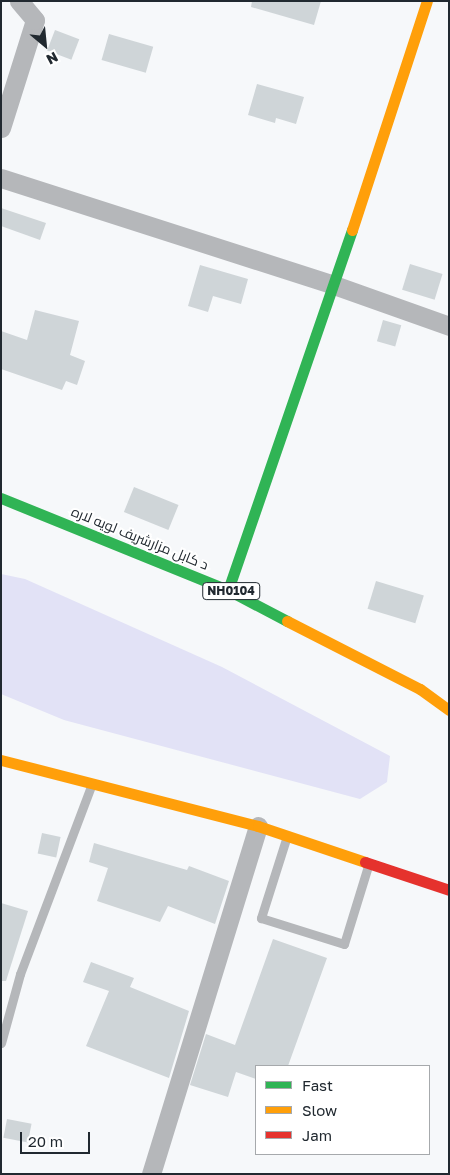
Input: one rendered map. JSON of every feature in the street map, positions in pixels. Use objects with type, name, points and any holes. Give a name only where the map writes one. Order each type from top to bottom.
[{"type":"main road","points":[[228,590],[334,285],[427,1]]},
{"type":"main road","name":"د کابل مزارشریف لویه لاره","points":[[1,498],[228,590],[420,688],[449,710]]},
{"type":"main road","points":[[1,760],[258,826],[449,890]]},
{"type":"street","points":[[1,128],[35,20],[19,1]]},
{"type":"street","points":[[1,178],[334,285],[449,326]]},
{"type":"street","points":[[151,1174],[258,826]]},
{"type":"lane","points":[[1,1043],[20,974],[92,783]]},
{"type":"lane","points":[[287,836],[261,918],[344,944],[369,863]]},
{"type":"shaded area","points":[[1,574],[25,579],[222,667],[390,756],[387,782],[360,799],[64,720],[1,694]]},
{"type":"building","points":[[252,1],[321,1],[314,25],[251,7]]},
{"type":"building","points":[[55,30],[79,39],[71,60],[47,51]]},
{"type":"building","points":[[109,34],[153,47],[146,73],[102,60]]},
{"type":"building","points":[[257,84],[304,97],[296,124],[276,118],[275,123],[248,115]]},
{"type":"building","points":[[1,208],[46,223],[40,240],[1,226]]},
{"type":"building","points":[[410,264],[443,274],[435,300],[402,290]]},
{"type":"building","points":[[200,265],[248,279],[241,304],[213,296],[208,312],[188,306]]},
{"type":"building","points":[[35,310],[79,321],[70,355],[85,361],[77,385],[66,381],[62,390],[1,369],[1,331],[27,340]]},
{"type":"building","points":[[383,320],[401,325],[395,346],[377,341]]},
{"type":"building","points":[[134,487],[179,505],[168,530],[124,512]]},
{"type":"building","points":[[376,581],[424,596],[415,623],[368,609]]},
{"type":"building","points":[[42,833],[61,837],[56,857],[38,854]]},
{"type":"building","points":[[94,843],[187,870],[189,866],[229,881],[215,924],[168,906],[160,922],[97,901],[108,868],[89,862]]},
{"type":"building","points":[[1,903],[28,911],[6,981],[1,981]]},
{"type":"building","points":[[273,939],[327,958],[288,1065],[255,1065],[255,1079],[236,1072],[228,1097],[190,1085],[206,1034],[235,1045]]},
{"type":"building","points":[[91,962],[134,978],[130,987],[189,1011],[169,1078],[86,1046],[109,991],[83,982]]},
{"type":"building","points":[[7,1119],[32,1124],[28,1142],[3,1138]]},
{"type":"traffic: fast","points":[[228,590],[352,230]]},
{"type":"traffic: fast","points":[[1,498],[228,590],[287,621]]},
{"type":"traffic: slow","points":[[352,230],[427,1]]},
{"type":"traffic: slow","points":[[287,621],[420,689],[449,710]]},
{"type":"traffic: slow","points":[[1,760],[258,826],[365,862]]},
{"type":"traffic: jam","points":[[365,862],[449,890]]}]
